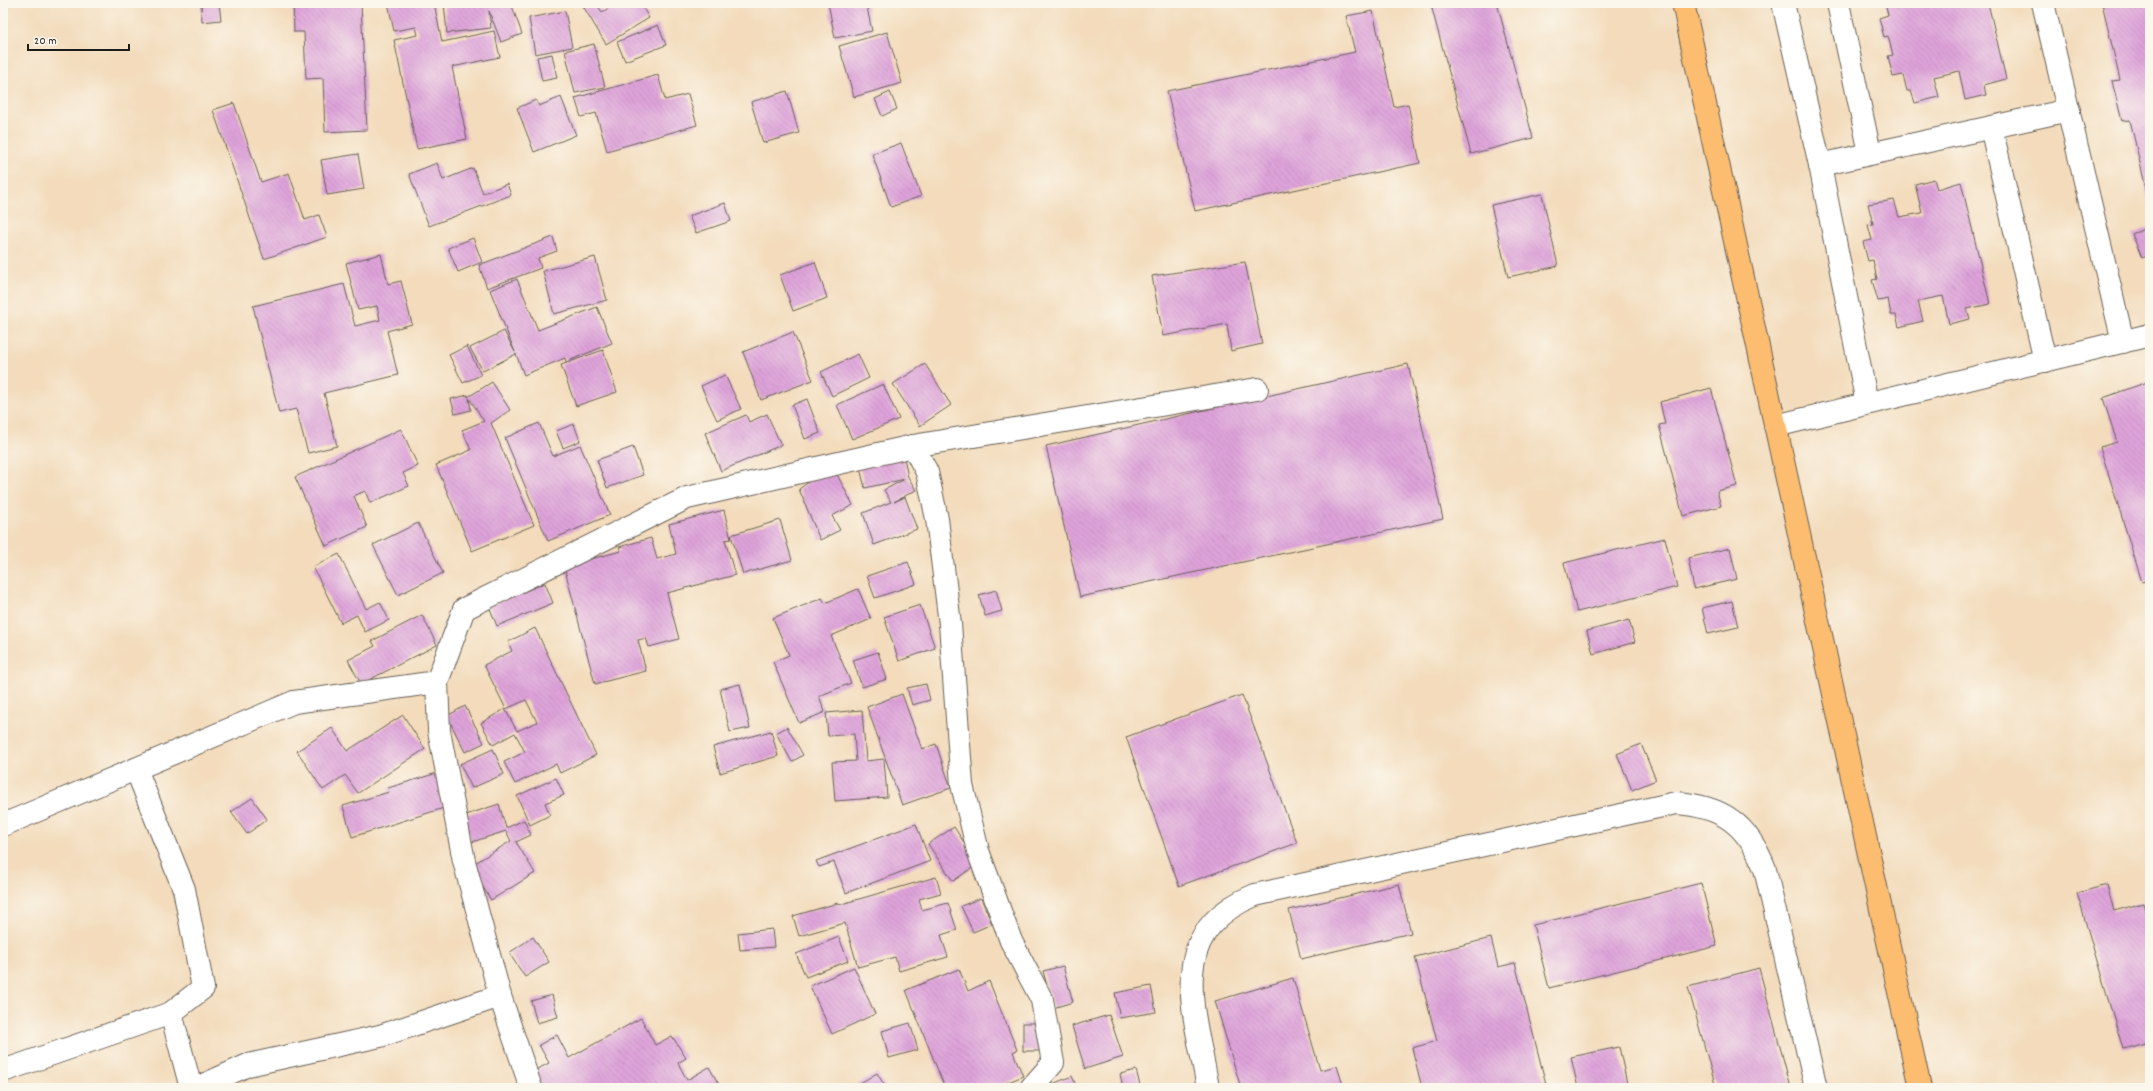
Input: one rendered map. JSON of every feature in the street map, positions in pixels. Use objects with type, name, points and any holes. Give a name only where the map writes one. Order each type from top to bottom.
[{"type":"main road","points":[[1683,3],[1920,1088]]},
{"type":"street","points":[[1783,3],[1820,165],[1867,403]]},
{"type":"street","points":[[1838,3],[1870,153]]},
{"type":"street","points":[[2043,3],[2124,342]]},
{"type":"street","points":[[1820,165],[2069,110]]},
{"type":"street","points":[[1991,127],[2045,361]]},
{"type":"street","points":[[1775,426],[2150,335]]},
{"type":"street","points":[[531,1088],[500,996],[464,861],[439,731],[437,682],[464,609],[687,498],[913,446],[1257,389]]},
{"type":"street","points":[[913,446],[927,472],[937,519],[950,624],[962,785],[978,851],[1011,941],[1042,1000],[1053,1063],[1032,1088]]},
{"type":"street","points":[[3,825],[294,702],[437,682]]},
{"type":"street","points":[[3,1071],[171,1013],[203,988],[184,889],[136,769]]},
{"type":"street","points":[[1208,1088],[1190,976],[1193,958],[1200,941],[1210,925],[1223,912],[1238,902],[1255,895],[1676,803],[1699,805],[1725,815],[1739,825],[1759,853],[1765,869],[1816,1088]]},
{"type":"street","points":[[171,1013],[201,1087],[248,1066],[380,1036],[500,996]]},
{"type":"building","points":[[201,3],[219,3],[221,20],[202,22]]},
{"type":"building","points":[[293,3],[361,3],[367,130],[325,132],[323,78],[306,79],[304,32],[294,32]]},
{"type":"building","points":[[388,3],[434,3],[442,42],[494,31],[500,57],[452,67],[467,139],[417,149],[394,40],[418,35],[416,27],[394,31]]},
{"type":"building","points":[[444,3],[511,3],[522,34],[501,42],[489,11],[491,28],[447,33]]},
{"type":"building","points":[[587,3],[596,3],[602,12],[618,3],[640,3],[649,18],[606,44],[583,6]]},
{"type":"building","points":[[828,3],[866,3],[872,31],[835,38]]},
{"type":"building","points":[[1439,3],[1497,3],[1533,138],[1471,154],[1431,5]]},
{"type":"building","points":[[1885,3],[1988,3],[2006,79],[1984,85],[1986,95],[1965,100],[1959,71],[1934,77],[1939,97],[1915,103],[1911,91],[1907,91],[1903,75],[1893,77],[1888,56],[1893,55],[1888,36],[1884,37],[1879,18],[1888,15]]},
{"type":"building","points":[[2102,3],[2150,3],[2150,206],[2130,120],[2122,121],[2112,81],[2120,80]]},
{"type":"building","points":[[565,11],[572,47],[535,54],[529,18]]},
{"type":"building","points":[[1373,11],[1394,107],[1408,104],[1420,163],[1195,211],[1167,91],[1355,52],[1346,16]]},
{"type":"building","points":[[658,25],[666,45],[625,61],[617,42]]},
{"type":"building","points":[[887,32],[902,83],[854,97],[839,46]]},
{"type":"building","points":[[594,44],[605,87],[575,93],[565,51]]},
{"type":"building","points":[[552,54],[557,78],[542,81],[537,57]]},
{"type":"building","points":[[658,75],[665,100],[688,94],[697,125],[607,151],[596,113],[581,117],[575,98]]},
{"type":"building","points":[[787,91],[799,133],[763,143],[751,102]]},
{"type":"building","points":[[890,92],[897,109],[882,116],[875,99]]},
{"type":"building","points":[[561,97],[576,135],[534,152],[517,108],[536,100],[539,106]]},
{"type":"building","points":[[234,103],[261,182],[289,173],[305,220],[319,215],[327,237],[264,259],[213,110]]},
{"type":"building","points":[[901,143],[921,196],[891,207],[872,154]]},
{"type":"building","points":[[358,154],[364,189],[327,195],[321,160]]},
{"type":"building","points":[[437,163],[443,180],[473,168],[483,193],[507,184],[511,195],[429,226],[409,174]]},
{"type":"building","points":[[1934,179],[1937,189],[1961,182],[1990,304],[1967,309],[1970,319],[1949,324],[1943,296],[1918,301],[1923,321],[1899,327],[1896,315],[1891,315],[1888,299],[1878,301],[1872,280],[1877,279],[1873,260],[1868,261],[1863,242],[1872,240],[1868,225],[1873,224],[1868,204],[1894,200],[1899,217],[1922,213],[1915,184]]},
{"type":"building","points":[[1542,194],[1558,266],[1508,277],[1491,205]]},
{"type":"building","points":[[725,203],[731,221],[696,233],[689,216]]},
{"type":"building","points":[[2149,227],[2150,255],[2142,258],[2132,234]]},
{"type":"building","points":[[553,237],[557,251],[538,258],[541,268],[487,288],[479,265]]},
{"type":"building","points":[[473,238],[482,262],[458,272],[448,248]]},
{"type":"building","points":[[381,254],[388,284],[401,281],[412,324],[387,331],[398,375],[324,393],[337,446],[308,453],[296,409],[279,413],[253,306],[344,284],[355,326],[380,320],[377,306],[358,310],[346,263]]},
{"type":"building","points":[[595,257],[607,300],[554,314],[543,271]]},
{"type":"building","points":[[815,262],[827,298],[793,311],[780,275]]},
{"type":"building","points":[[1245,262],[1262,344],[1231,351],[1227,324],[1163,336],[1152,276]]},
{"type":"building","points":[[517,279],[538,330],[597,307],[612,343],[566,362],[565,358],[524,375],[516,354],[483,371],[470,348],[504,331],[515,352],[490,290]]},
{"type":"building","points":[[793,332],[813,380],[761,400],[743,352]]},
{"type":"building","points":[[467,346],[481,375],[463,383],[449,355]]},
{"type":"building","points":[[603,350],[617,392],[576,406],[561,365]]},
{"type":"building","points":[[858,354],[869,378],[832,396],[821,372]]},
{"type":"building","points":[[925,364],[951,405],[920,426],[893,384]]},
{"type":"building","points":[[1408,364],[1443,519],[1080,597],[1046,446]]},
{"type":"building","points":[[725,375],[741,409],[717,420],[701,386]]},
{"type":"building","points":[[2150,381],[2150,580],[2142,582],[2100,447],[2117,442],[2103,398]]},
{"type":"building","points":[[492,382],[510,410],[491,423],[534,525],[472,551],[436,465],[471,450],[462,430],[484,421],[469,398],[471,410],[455,414],[451,399],[468,395],[468,397]]},
{"type":"building","points":[[883,384],[899,419],[852,439],[837,405]]},
{"type":"building","points":[[1711,388],[1737,486],[1717,491],[1721,506],[1683,516],[1659,425],[1665,424],[1660,402]]},
{"type":"building","points":[[807,399],[820,433],[805,439],[792,405]]},
{"type":"building","points":[[767,414],[781,445],[721,471],[705,433],[746,415],[749,422]]},
{"type":"building","points":[[539,423],[553,456],[580,445],[610,515],[548,541],[505,438]]},
{"type":"building","points":[[574,424],[580,441],[563,448],[556,431]]},
{"type":"building","points":[[401,429],[418,466],[403,473],[409,486],[370,503],[365,491],[354,496],[367,527],[326,546],[295,477]]},
{"type":"building","points":[[633,447],[643,475],[607,488],[597,460]]},
{"type":"building","points":[[904,458],[908,477],[916,490],[894,502],[905,497],[917,529],[874,545],[863,513],[891,502],[884,490],[905,479],[865,488],[860,468]]},
{"type":"building","points":[[832,465],[853,505],[832,516],[840,530],[820,540],[799,489]]},
{"type":"building","points":[[724,510],[731,539],[725,540],[735,575],[667,593],[679,639],[649,647],[646,638],[638,640],[646,671],[595,684],[564,566],[621,551],[619,547],[651,538],[657,559],[676,554],[669,524]]},
{"type":"building","points":[[780,520],[792,560],[743,574],[731,535]]},
{"type":"building","points":[[418,523],[443,573],[398,595],[373,545]]},
{"type":"building","points":[[1665,538],[1677,587],[1577,612],[1564,563]]},
{"type":"building","points":[[1730,548],[1737,579],[1694,589],[1688,558]]},
{"type":"building","points":[[339,554],[366,609],[380,602],[389,620],[365,632],[357,615],[341,623],[313,567]]},
{"type":"building","points":[[908,562],[916,584],[875,598],[867,576]]},
{"type":"building","points":[[545,583],[553,603],[497,626],[489,606]]},
{"type":"building","points":[[858,589],[871,619],[831,636],[851,683],[819,696],[825,712],[799,723],[773,662],[789,655],[773,618],[822,598],[825,603]]},
{"type":"building","points":[[996,590],[1002,611],[985,616],[979,595]]},
{"type":"building","points":[[1732,601],[1738,627],[1708,634],[1702,608]]},
{"type":"building","points":[[920,605],[935,648],[899,661],[884,617]]},
{"type":"building","points":[[422,615],[437,645],[361,684],[348,660],[375,646],[372,641]]},
{"type":"building","points":[[1629,620],[1635,642],[1593,654],[1587,631]]},
{"type":"building","points":[[535,628],[596,755],[560,773],[556,764],[515,784],[504,762],[525,752],[515,733],[493,745],[481,723],[505,709],[517,731],[537,722],[526,700],[506,709],[484,665],[512,651],[508,642]]},
{"type":"building","points":[[878,652],[887,679],[862,687],[853,660]]},
{"type":"building","points":[[740,684],[750,728],[730,732],[720,689]]},
{"type":"building","points":[[926,684],[930,700],[912,705],[907,688]]},
{"type":"building","points":[[902,694],[922,749],[936,744],[951,788],[902,805],[867,707]]},
{"type":"building","points":[[1242,695],[1297,843],[1179,886],[1126,737]]},
{"type":"building","points":[[465,706],[484,743],[465,752],[447,716]]},
{"type":"building","points":[[862,710],[866,761],[884,759],[887,797],[835,801],[832,762],[856,761],[854,734],[828,736],[826,713]]},
{"type":"building","points":[[403,715],[425,749],[358,793],[345,775],[323,790],[297,751],[332,728],[347,751]]},
{"type":"building","points":[[787,727],[803,755],[792,762],[776,733]]},
{"type":"building","points":[[771,731],[778,756],[720,773],[713,747]]},
{"type":"building","points":[[1641,744],[1656,780],[1632,790],[1617,754]]},
{"type":"building","points":[[493,749],[504,774],[472,788],[460,764]]},
{"type":"building","points":[[437,773],[447,807],[352,837],[343,806],[389,792],[388,788]]},
{"type":"building","points":[[556,778],[564,795],[545,803],[550,815],[530,825],[517,796]]},
{"type":"building","points":[[252,798],[267,819],[247,834],[231,812]]},
{"type":"building","points":[[499,804],[506,828],[524,820],[531,835],[516,842],[535,873],[491,900],[470,866],[511,841],[506,831],[472,842],[463,816]]},
{"type":"building","points":[[916,824],[930,861],[846,893],[834,862],[819,867],[816,861]]},
{"type":"building","points":[[954,827],[978,864],[953,881],[928,844]]},
{"type":"building","points":[[936,877],[941,893],[919,899],[922,910],[948,903],[957,930],[941,935],[948,957],[899,971],[895,957],[858,967],[845,923],[799,936],[793,916],[838,903],[838,905]]},
{"type":"building","points":[[1701,883],[1717,946],[1549,988],[1533,925]]},
{"type":"building","points":[[1399,884],[1411,933],[1301,959],[1289,910]]},
{"type":"building","points":[[2107,885],[2114,911],[2143,903],[2150,928],[2150,1042],[2123,1049],[2077,893]]},
{"type":"building","points":[[981,898],[992,924],[973,932],[961,906]]},
{"type":"building","points":[[772,929],[774,947],[740,950],[738,933]]},
{"type":"building","points":[[533,937],[549,962],[525,977],[509,953]]},
{"type":"building","points":[[839,937],[848,961],[806,977],[796,954]]},
{"type":"building","points":[[1491,938],[1498,967],[1515,963],[1547,1088],[1422,1088],[1412,1048],[1437,1041],[1415,957]]},
{"type":"building","points":[[1063,966],[1073,1002],[1053,1008],[1043,971]]},
{"type":"building","points":[[854,967],[875,1014],[832,1034],[810,986]]},
{"type":"building","points":[[1759,968],[1791,1088],[1716,1088],[1688,987]]},
{"type":"building","points":[[959,969],[968,991],[989,981],[1017,1050],[1013,1052],[1023,1076],[994,1088],[945,1088],[906,990]]},
{"type":"building","points":[[1293,978],[1320,1070],[1337,1066],[1344,1088],[1241,1088],[1215,1001]]},
{"type":"building","points":[[1151,986],[1156,1012],[1120,1018],[1115,993]]},
{"type":"building","points":[[552,995],[558,1017],[537,1023],[531,1001]]},
{"type":"building","points":[[1109,1015],[1123,1057],[1085,1069],[1072,1026]]},
{"type":"building","points":[[641,1018],[655,1045],[672,1036],[686,1058],[678,1063],[687,1080],[709,1067],[721,1088],[541,1088],[532,1072],[549,1063],[539,1045],[557,1035],[569,1058]]},
{"type":"building","points":[[910,1023],[918,1050],[889,1058],[882,1031]]},
{"type":"building","points":[[1023,1023],[1044,1023],[1044,1051],[1023,1051]]},
{"type":"building","points":[[1619,1047],[1628,1088],[1578,1088],[1571,1057]]},
{"type":"building","points":[[1136,1070],[1140,1085],[1123,1088],[1120,1074]]},
{"type":"building","points":[[877,1073],[886,1088],[852,1088]]},
{"type":"building","points":[[1072,1076],[1077,1088],[1043,1088]]}]
